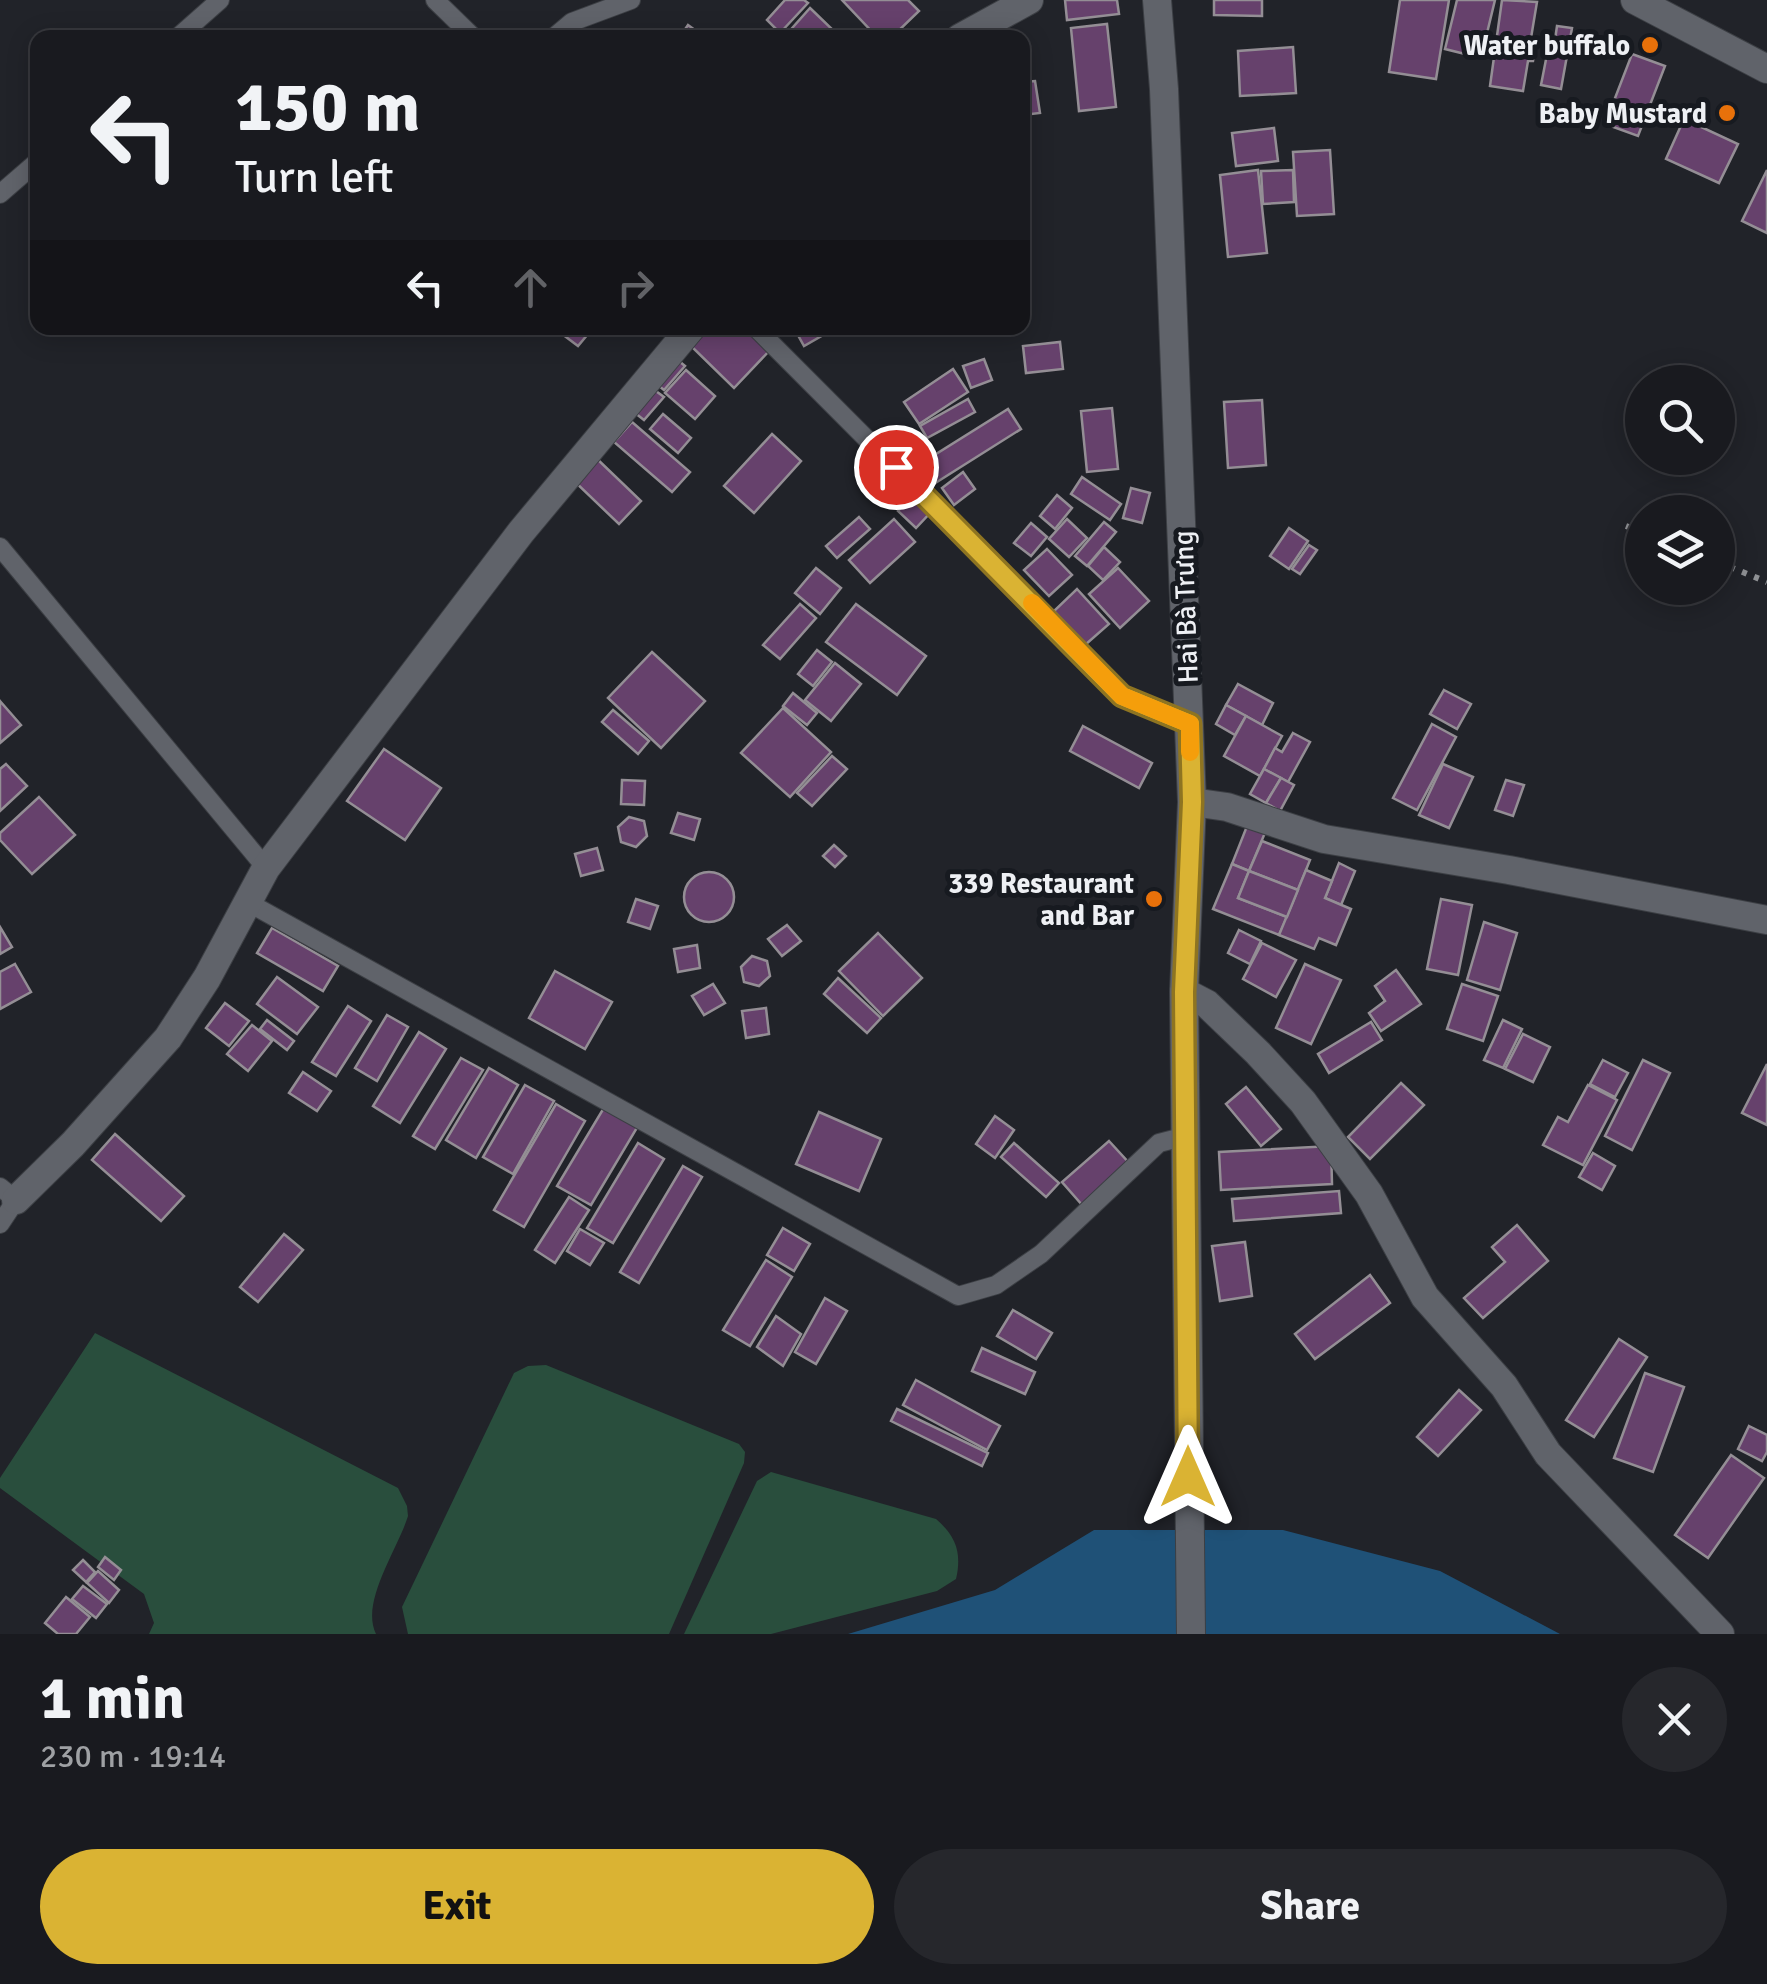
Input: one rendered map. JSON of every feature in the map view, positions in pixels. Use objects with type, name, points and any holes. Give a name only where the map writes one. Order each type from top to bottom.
[{"type":"street","points":[[975,30],[1030,0]]},
{"type":"street","name":"Hai Bà Trưng","points":[[1158,0],[1192,802],[1184,992],[1191,1634]]},
{"type":"street","points":[[1636,0],[1767,69]]},
{"type":"street","points":[[5,1204],[73,1144],[168,1038],[249,904],[266,868],[521,532],[684,335]]},
{"type":"street","points":[[1192,802],[1227,808],[1324,839],[1767,920]]},
{"type":"street","points":[[1184,992],[1207,1004],[1302,1102],[1369,1194],[1425,1297],[1504,1386],[1548,1454],[1720,1634]]},
{"type":"lane","points":[[186,30],[220,0]]},
{"type":"lane","points":[[435,0],[466,30]]},
{"type":"lane","points":[[562,30],[572,22],[631,0]]},
{"type":"lane","points":[[0,194],[30,168]]},
{"type":"lane","points":[[763,335],[1122,696],[1190,724]]},
{"type":"lane","points":[[0,547],[266,868]]},
{"type":"lane","points":[[249,904],[958,1296],[996,1286],[1040,1254],[1159,1143],[1186,1136]]},
{"type":"path","points":[[1735,569],[1767,582]]},
{"type":"green space","points":[[95,1333],[398,1488],[408,1516],[376,1591],[372,1621],[376,1634],[149,1634],[154,1623],[144,1594],[0,1488],[0,1478]]},
{"type":"green space","points":[[546,1365],[739,1444],[745,1452],[744,1463],[669,1634],[408,1634],[402,1607],[514,1373],[528,1366]]},
{"type":"green space","points":[[771,1472],[936,1519],[956,1546],[956,1579],[937,1591],[771,1634],[684,1634],[757,1481]]},
{"type":"water","points":[[1094,1530],[1283,1530],[1440,1571],[1560,1634],[848,1634],[995,1590]]},
{"type":"building","points":[[785,0],[808,3],[783,30],[777,30],[767,20]]},
{"type":"building","points":[[842,0],[908,0],[919,11],[899,30],[870,30]]},
{"type":"building","points":[[1065,0],[1117,0],[1119,14],[1067,20]]},
{"type":"building","points":[[1214,0],[1262,0],[1262,16],[1214,15]]},
{"type":"building","points":[[1400,0],[1449,0],[1436,79],[1389,72]]},
{"type":"building","points":[[1457,0],[1495,0],[1481,58],[1445,49]]},
{"type":"building","points":[[1502,0],[1537,2],[1531,38],[1536,39],[1533,61],[1528,61],[1523,91],[1490,86]]},
{"type":"building","points":[[810,8],[833,30],[790,30]]},
{"type":"building","points":[[1107,24],[1116,107],[1079,111],[1071,28]]},
{"type":"building","points":[[1557,26],[1572,28],[1561,89],[1541,85],[1550,39],[1555,40]]},
{"type":"building","points":[[1293,47],[1296,93],[1240,96],[1238,51]]},
{"type":"building","points":[[1632,54],[1665,66],[1638,136],[1605,124]]},
{"type":"building","points":[[1030,81],[1035,81],[1040,113],[1030,114]]},
{"type":"building","points":[[1684,119],[1738,144],[1719,183],[1666,159]]},
{"type":"building","points":[[1274,128],[1278,161],[1236,166],[1232,133]]},
{"type":"building","points":[[1330,150],[1334,214],[1297,216],[1293,152]]},
{"type":"building","points":[[1258,170],[1267,253],[1228,257],[1220,175]]},
{"type":"building","points":[[1293,170],[1294,202],[1263,204],[1261,171]]},
{"type":"building","points":[[1767,170],[1767,233],[1742,221]]},
{"type":"building","points":[[563,335],[587,335],[578,346]]},
{"type":"building","points":[[700,335],[754,335],[770,350],[734,388],[690,345]]},
{"type":"building","points":[[798,335],[823,335],[804,346]]},
{"type":"building","points":[[1060,342],[1063,369],[1026,373],[1023,346]]},
{"type":"building","points":[[674,357],[685,366],[664,390],[653,381]]},
{"type":"building","points":[[984,359],[992,380],[971,388],[963,366]]},
{"type":"building","points":[[953,369],[968,392],[919,424],[904,402]]},
{"type":"building","points":[[686,370],[715,396],[695,419],[665,393]]},
{"type":"building","points":[[649,386],[664,397],[644,420],[630,409]]},
{"type":"building","points":[[968,399],[975,412],[927,438],[920,426]]},
{"type":"building","points":[[1262,400],[1266,465],[1228,468],[1224,402]]},
{"type":"building","points":[[1112,408],[1118,469],[1087,472],[1081,411]]},
{"type":"building","points":[[1008,409],[1021,429],[929,487],[917,466]]},
{"type":"building","points":[[663,414],[691,438],[678,453],[650,429]]},
{"type":"building","points":[[632,422],[690,472],[672,492],[614,442]]},
{"type":"building","points":[[772,434],[801,461],[754,513],[724,486]]},
{"type":"building","points":[[594,456],[641,501],[619,524],[572,479]]},
{"type":"building","points":[[963,472],[975,489],[954,505],[942,488]]},
{"type":"building","points":[[1082,477],[1121,504],[1110,520],[1071,494]]},
{"type":"building","points":[[1131,488],[1150,493],[1142,523],[1123,518]]},
{"type":"building","points":[[1057,495],[1072,508],[1055,529],[1040,516]]},
{"type":"building","points":[[912,496],[930,513],[916,528],[898,511]]},
{"type":"building","points":[[859,517],[870,529],[837,558],[826,546]]},
{"type":"building","points":[[894,519],[915,542],[870,583],[849,560]]},
{"type":"building","points":[[1067,519],[1087,538],[1069,557],[1049,539]]},
{"type":"building","points":[[1104,522],[1116,532],[1087,566],[1075,556]]},
{"type":"building","points":[[1031,523],[1047,537],[1031,556],[1014,543]]},
{"type":"building","points":[[1289,528],[1308,541],[1289,569],[1270,556]]},
{"type":"building","points":[[1309,545],[1317,550],[1300,574],[1292,569]]},
{"type":"building","points":[[1104,547],[1120,562],[1103,580],[1088,566]]},
{"type":"building","points":[[1047,549],[1072,575],[1049,596],[1024,570]]},
{"type":"building","points":[[816,568],[841,588],[820,614],[795,593]]},
{"type":"building","points":[[1118,568],[1149,601],[1120,628],[1089,594]]},
{"type":"building","points":[[1077,589],[1109,624],[1085,645],[1054,611]]},
{"type":"building","points":[[800,604],[816,618],[780,659],[763,645]]},
{"type":"building","points":[[856,604],[926,656],[897,695],[826,642]]},
{"type":"building","points":[[817,650],[832,662],[813,686],[798,674]]},
{"type":"building","points":[[652,652],[705,701],[661,748],[608,698]]},
{"type":"building","points":[[835,663],[861,684],[831,721],[805,700]]},
{"type":"building","points":[[1238,684],[1273,703],[1262,725],[1226,705]]},
{"type":"building","points":[[1444,690],[1471,704],[1457,729],[1430,714]]},
{"type":"building","points":[[793,693],[817,713],[807,725],[783,706]]},
{"type":"building","points":[[0,701],[21,725],[0,743]]},
{"type":"building","points":[[1226,705],[1246,716],[1235,735],[1216,724]]},
{"type":"building","points":[[783,708],[831,752],[790,797],[741,753]]},
{"type":"building","points":[[613,710],[649,741],[638,754],[602,722]]},
{"type":"building","points":[[1246,716],[1282,736],[1260,776],[1224,756]]},
{"type":"building","points":[[1432,724],[1456,737],[1417,810],[1393,798]]},
{"type":"building","points":[[1083,726],[1152,763],[1139,788],[1070,751]]},
{"type":"building","points":[[1293,733],[1310,742],[1288,782],[1264,769],[1275,748],[1282,752]]},
{"type":"building","points":[[384,749],[441,788],[405,840],[347,801]]},
{"type":"building","points":[[832,756],[847,769],[812,806],[797,793]]},
{"type":"building","points":[[6,764],[27,786],[0,811],[0,769]]},
{"type":"building","points":[[1443,764],[1473,777],[1449,828],[1419,815]]},
{"type":"building","points":[[1264,769],[1281,778],[1266,803],[1250,794]]},
{"type":"building","points":[[1281,778],[1294,785],[1280,811],[1266,803]]},
{"type":"building","points":[[622,780],[645,781],[644,805],[621,804]]},
{"type":"building","points":[[1506,780],[1524,785],[1513,816],[1495,810]]},
{"type":"building","points":[[39,797],[75,835],[32,874],[0,840],[0,833]]},
{"type":"building","points":[[678,813],[700,819],[694,840],[671,833]]},
{"type":"building","points":[[629,817],[644,821],[647,836],[636,847],[621,842],[618,827]]},
{"type":"building","points":[[1249,821],[1267,828],[1249,871],[1232,864]]},
{"type":"building","points":[[1262,841],[1310,860],[1298,890],[1249,871]]},
{"type":"building","points":[[834,845],[846,856],[835,867],[823,856]]},
{"type":"building","points":[[597,848],[603,870],[581,876],[575,854]]},
{"type":"building","points":[[1339,863],[1355,871],[1341,905],[1325,898]]},
{"type":"building","points":[[1232,864],[1249,871],[1238,898],[1287,917],[1279,935],[1213,909]]},
{"type":"building","points":[[1306,870],[1332,881],[1325,898],[1351,909],[1336,945],[1319,938],[1314,949],[1279,935]]},
{"type":"building","points":[[1249,871],[1298,890],[1287,917],[1238,898]]},
{"type":"building","points":[[709,872],[726,880],[734,897],[726,914],[709,922],[692,914],[684,897],[692,880]]},
{"type":"building","points":[[636,899],[658,906],[650,929],[628,922]]},
{"type":"building","points":[[1441,899],[1472,905],[1458,975],[1427,969]]},
{"type":"building","points":[[1484,922],[1517,933],[1500,990],[1467,980]]},
{"type":"building","points":[[787,925],[801,941],[782,956],[768,939]]},
{"type":"building","points":[[0,927],[12,947],[0,954]]},
{"type":"building","points":[[272,928],[338,966],[323,991],[257,953]]},
{"type":"building","points":[[1239,930],[1261,941],[1250,964],[1228,953]]},
{"type":"building","points":[[878,933],[922,978],[883,1016],[839,971]]},
{"type":"building","points":[[1262,943],[1296,960],[1276,997],[1243,979]]},
{"type":"building","points":[[697,945],[700,968],[678,972],[674,949]]},
{"type":"building","points":[[752,956],[767,961],[770,976],[759,986],[744,982],[741,967]]},
{"type":"building","points":[[15,964],[31,992],[0,1009],[0,972]]},
{"type":"building","points":[[1305,964],[1341,980],[1311,1044],[1276,1028]]},
{"type":"building","points":[[1396,970],[1421,1004],[1381,1031],[1369,1013],[1385,1001],[1375,986]]},
{"type":"building","points":[[555,971],[612,1002],[585,1049],[529,1018]]},
{"type":"building","points":[[277,977],[318,1007],[297,1034],[257,1004]]},
{"type":"building","points":[[838,978],[881,1018],[867,1033],[824,994]]},
{"type":"building","points":[[713,984],[725,1003],[704,1015],[692,996]]},
{"type":"building","points":[[1462,984],[1498,996],[1483,1041],[1447,1029]]},
{"type":"building","points":[[225,1003],[249,1021],[229,1046],[206,1028]]},
{"type":"building","points":[[348,1006],[371,1021],[336,1076],[312,1062]]},
{"type":"building","points":[[766,1008],[769,1034],[746,1038],[742,1011]]},
{"type":"building","points":[[387,1015],[408,1027],[377,1081],[355,1068]]},
{"type":"building","points":[[267,1020],[294,1041],[287,1050],[260,1029]]},
{"type":"building","points":[[1503,1020],[1522,1029],[1503,1068],[1484,1060]]},
{"type":"building","points":[[1371,1022],[1382,1040],[1329,1073],[1318,1054]]},
{"type":"building","points":[[252,1025],[272,1041],[248,1071],[227,1054]]},
{"type":"building","points":[[419,1032],[446,1049],[400,1123],[373,1106]]},
{"type":"building","points":[[1523,1034],[1550,1047],[1533,1082],[1505,1069]]},
{"type":"building","points":[[461,1058],[483,1070],[435,1149],[413,1136]]},
{"type":"building","points":[[1603,1060],[1628,1073],[1615,1097],[1590,1084]]},
{"type":"building","points":[[1643,1060],[1670,1073],[1632,1150],[1605,1136]]},
{"type":"building","points":[[1767,1064],[1767,1125],[1742,1113]]},
{"type":"building","points":[[489,1068],[518,1085],[476,1158],[446,1140]]},
{"type":"building","points":[[303,1072],[331,1091],[317,1111],[289,1093]]},
{"type":"building","points":[[1401,1083],[1424,1105],[1370,1159],[1348,1137]]},
{"type":"building","points":[[525,1085],[554,1101],[513,1174],[483,1157]]},
{"type":"building","points":[[1588,1085],[1617,1100],[1583,1165],[1543,1145],[1558,1117],[1568,1122]]},
{"type":"building","points":[[1246,1087],[1281,1129],[1261,1146],[1226,1104]]},
{"type":"building","points":[[556,1104],[585,1121],[524,1227],[494,1210]]},
{"type":"building","points":[[605,1106],[638,1126],[591,1205],[557,1186]]},
{"type":"building","points":[[819,1112],[881,1139],[859,1191],[796,1164]]},
{"type":"building","points":[[995,1116],[1014,1130],[995,1158],[976,1144]]},
{"type":"building","points":[[115,1134],[184,1196],[161,1221],[92,1160]]},
{"type":"building","points":[[1109,1141],[1130,1164],[1083,1206],[1062,1182]]},
{"type":"building","points":[[638,1143],[664,1159],[613,1243],[587,1228]]},
{"type":"building","points":[[1014,1143],[1059,1183],[1046,1197],[1001,1157]]},
{"type":"building","points":[[1331,1146],[1332,1184],[1221,1190],[1219,1152]]},
{"type":"building","points":[[1593,1153],[1615,1166],[1602,1190],[1579,1177]]},
{"type":"building","points":[[683,1166],[702,1177],[639,1283],[620,1272]]},
{"type":"building","points":[[1339,1191],[1341,1213],[1234,1221],[1232,1199]]},
{"type":"building","points":[[569,1197],[589,1210],[555,1263],[535,1250]]},
{"type":"building","points":[[1517,1225],[1548,1261],[1483,1318],[1464,1298],[1505,1262],[1492,1247]]},
{"type":"building","points":[[783,1228],[810,1244],[794,1271],[767,1255]]},
{"type":"building","points":[[580,1229],[604,1243],[590,1265],[567,1251]]},
{"type":"building","points":[[284,1234],[303,1250],[258,1302],[240,1287]]},
{"type":"building","points":[[1245,1242],[1252,1296],[1220,1301],[1212,1246]]},
{"type":"building","points":[[766,1260],[792,1277],[750,1346],[723,1330]]},
{"type":"building","points":[[1370,1275],[1390,1303],[1315,1359],[1295,1334]]},
{"type":"building","points":[[825,1298],[847,1311],[816,1364],[795,1352]]},
{"type":"building","points":[[1013,1310],[1052,1333],[1036,1359],[997,1336]]},
{"type":"building","points":[[776,1316],[801,1334],[783,1366],[757,1347]]},
{"type":"building","points":[[1619,1339],[1647,1357],[1594,1437],[1566,1420]]},
{"type":"building","points":[[982,1348],[1035,1372],[1025,1394],[972,1371]]},
{"type":"building","points":[[1645,1373],[1684,1387],[1653,1472],[1614,1458]]},
{"type":"building","points":[[916,1380],[1000,1426],[987,1450],[903,1405]]},
{"type":"building","points":[[1459,1390],[1481,1410],[1438,1456],[1417,1437]]},
{"type":"building","points":[[897,1409],[988,1453],[982,1466],[891,1421]]},
{"type":"building","points":[[1749,1426],[1767,1435],[1767,1452],[1762,1461],[1738,1449]]},
{"type":"building","points":[[1731,1455],[1764,1478],[1708,1558],[1675,1535]]},
{"type":"building","points":[[105,1557],[121,1570],[114,1580],[98,1567]]},
{"type":"building","points":[[83,1560],[95,1572],[86,1582],[73,1570]]},
{"type":"building","points":[[98,1571],[119,1590],[109,1603],[87,1583]]},
{"type":"building","points":[[83,1586],[107,1604],[96,1618],[72,1599]]},
{"type":"building","points":[[66,1597],[90,1617],[76,1634],[58,1634],[45,1623]]},
{"type":"slow traffic","points":[[1032,603],[1122,696],[1190,724],[1190,752]]},
{"type":"place","name":"Water buffalo","points":[[1650,45]]},
{"type":"place","name":"Baby Mustard","points":[[1727,113]]},
{"type":"place","name":"339 Restaurant and Bar","points":[[1154,899]]},
{"type":"route","points":[[896,467],[1122,696],[1190,724],[1192,802],[1184,992],[1188,1477]]}]
